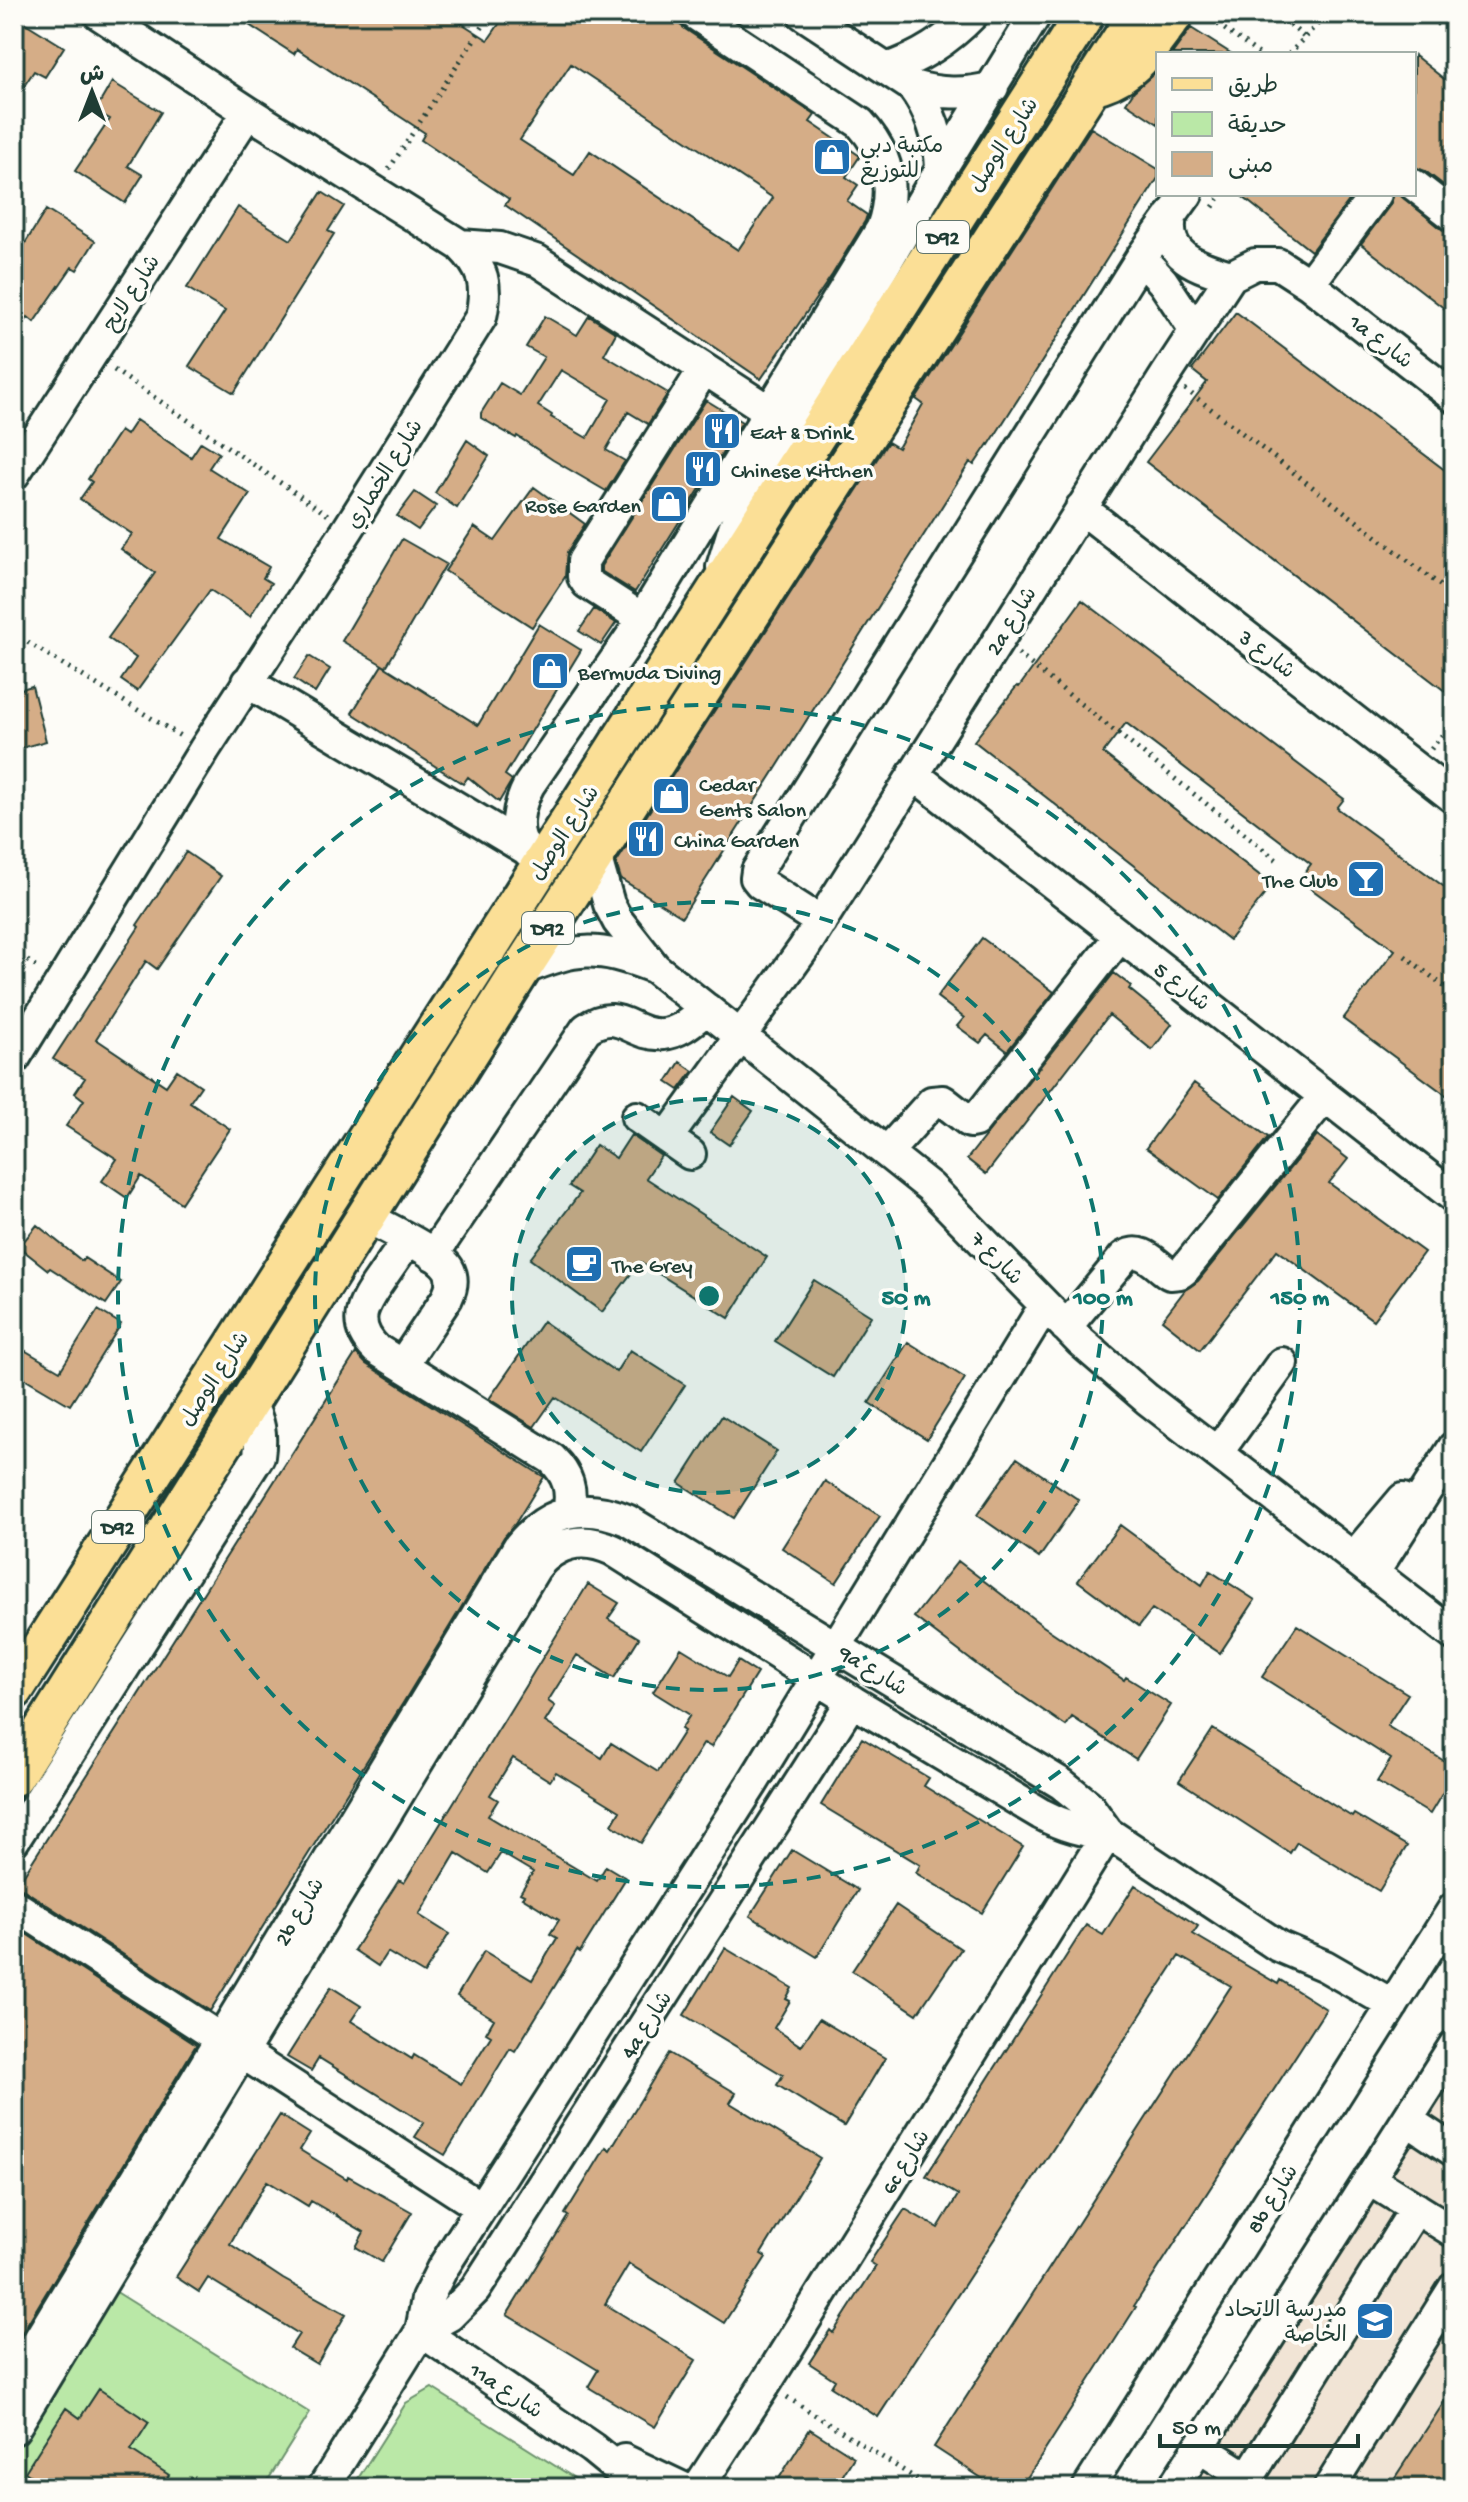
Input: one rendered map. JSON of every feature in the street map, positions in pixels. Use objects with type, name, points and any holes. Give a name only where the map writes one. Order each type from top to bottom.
[{"type":"main road","name":"شارع الوصل","points":[[14,1690],[535,856],[716,592],[1085,14]]},
{"type":"main road","name":"شارع الوصل","points":[[14,1776],[521,970],[1138,14]]},
{"type":"main road","points":[[1091,86],[1108,81],[1138,61],[1174,14]]},
{"type":"street","name":"شارع الخماري","points":[[14,1059],[204,750],[481,317],[486,297],[483,277],[474,259],[460,245],[99,14]]},
{"type":"street","points":[[695,14],[860,123],[880,149],[889,180],[887,212],[853,298],[744,504],[725,554],[716,592]]},
{"type":"street","points":[[803,14],[912,86],[927,91],[960,94],[993,87]]},
{"type":"street","points":[[886,69],[926,52],[950,36],[973,14]]},
{"type":"street","points":[[535,856],[519,833],[518,820],[525,793],[643,619],[769,411],[853,298],[941,169],[1036,14]]},
{"type":"street","points":[[912,86],[923,100],[937,133],[941,169]]},
{"type":"street","name":"شارع لايح","points":[[14,474],[248,112]]},
{"type":"street","points":[[1416,187],[1454,216]]},
{"type":"street","points":[[1179,205],[1170,233],[1176,250],[1197,264],[1231,276],[1245,267],[1278,264],[1309,284],[1375,196]]},
{"type":"street","points":[[821,922],[760,883],[756,878],[757,871],[1141,258],[1179,205]]},
{"type":"street","points":[[460,245],[500,248],[538,261],[769,411]]},
{"type":"street","points":[[1141,258],[1163,282],[1195,330]]},
{"type":"street","name":"2a شارع","points":[[637,1117],[678,1146],[741,1035],[821,922],[1231,276]]},
{"type":"street","name":"1a شارع","points":[[1309,284],[1454,397]]},
{"type":"street","points":[[643,619],[587,583],[583,577],[583,561],[704,369]]},
{"type":"street","name":"شارع 3","points":[[1081,508],[1454,798]]},
{"type":"street","points":[[247,682],[535,856]]},
{"type":"street","name":"شارع 5","points":[[913,774],[1454,1197]]},
{"type":"street","name":"شارع 7","points":[[595,855],[609,904],[618,921],[655,968],[930,1187],[1055,1316],[1147,1399],[1454,1635]]},
{"type":"street","points":[[887,1152],[932,1102],[943,1101],[970,1122],[975,1121],[1120,936]]},
{"type":"street","name":"شارع 7","points":[[521,970],[553,957],[586,950],[622,955],[655,968]]},
{"type":"street","points":[[568,1512],[571,1498],[569,1483],[563,1470],[552,1459],[376,1349],[368,1341],[362,1331],[361,1320],[367,1298],[420,1247],[586,1029],[594,1023],[615,1019],[649,1033],[662,1034],[687,1025],[707,1009]]},
{"type":"street","name":"4a شارع","points":[[323,2488],[421,2331],[427,2299],[434,2283],[480,2207],[752,1784],[835,1645],[1055,1316],[1130,1253],[1143,1254],[1170,1274],[1184,1270],[1325,1096]]},
{"type":"street","points":[[365,1216],[420,1247],[445,1264],[450,1272],[451,1290],[402,1365]]},
{"type":"street","points":[[1217,1453],[1282,1363]]},
{"type":"street","name":"شارع الوصل","points":[[14,1840],[259,1456],[262,1437],[258,1418],[249,1402]]},
{"type":"street","points":[[1364,1565],[1424,1496],[1449,1453]]},
{"type":"street","name":"9a شارع","points":[[568,1512],[598,1511],[627,1520],[835,1645],[1076,1794],[1108,1833],[1278,1946],[1325,1966],[1386,2015]]},
{"type":"street","name":"2b شارع","points":[[14,2429],[519,1546],[540,1525],[568,1512]]},
{"type":"street","name":"2b شارع","points":[[14,2381],[535,1568],[553,1550],[577,1542],[589,1542],[613,1550]]},
{"type":"street","name":"9a شارع","points":[[613,1550],[852,1701],[1055,1822],[1089,1832],[1108,1833]]},
{"type":"street","name":"4a شارع","points":[[421,2331],[450,2315],[475,2290],[852,1701]]},
{"type":"street","points":[[752,1784],[785,1806]]},
{"type":"street","name":"6c شارع","points":[[698,2488],[1108,1833]]},
{"type":"street","points":[[14,1905],[480,2207]]},
{"type":"street","name":"8b شارع","points":[[1088,2488],[1454,1908]]},
{"type":"street","points":[[1173,2488],[1454,2046]]},
{"type":"street","points":[[1407,2120],[1454,2150]]},
{"type":"street","points":[[1369,2179],[1454,2232]]},
{"type":"street","points":[[1199,2447],[1245,2483],[1416,2208]]},
{"type":"street","points":[[1329,2488],[1454,2288]]},
{"type":"street","name":"11a شارع","points":[[421,2331],[592,2448],[641,2488]]},
{"type":"street","name":"11a شارع","points":[[592,2448],[683,2488]]},
{"type":"path","points":[[375,190],[491,14]]},
{"type":"path","points":[[1203,14],[1256,52]]},
{"type":"path","points":[[1278,14],[1305,38]]},
{"type":"path","points":[[1291,52],[1327,14]]},
{"type":"path","points":[[1424,14],[1454,36]]},
{"type":"path","points":[[89,354],[348,529]]},
{"type":"path","points":[[1166,375],[1454,596]]},
{"type":"path","points":[[14,634],[204,750]]},
{"type":"path","points":[[998,639],[1277,860]]},
{"type":"path","points":[[1405,956],[1454,994]]},
{"type":"path","points":[[766,2383],[931,2488]]},
{"type":"shaded area","name":"مدرسة الاتحاد الخاصة","points":[[1454,2066],[1454,2488],[1193,2488],[1212,2456]]},
{"type":"green space","points":[[110,2288],[310,2413],[263,2488],[14,2488],[14,2440]]},
{"type":"green space","points":[[432,2388],[590,2488],[352,2488],[406,2403]]},
{"type":"building","points":[[232,14],[447,14],[488,40],[506,14],[667,14],[815,115],[810,122],[860,156],[846,177],[858,185],[847,201],[867,215],[832,275],[761,379],[505,205],[509,199],[421,140],[425,133],[297,49],[294,54]],"holes":[[[571,64],[773,198],[738,250],[590,151],[574,175],[520,140]]]},
{"type":"building","points":[[14,16],[64,47],[45,77],[34,71],[14,101]]},
{"type":"building","points":[[1191,28],[1229,52],[1173,52]]},
{"type":"building","points":[[1416,57],[1454,87],[1454,193],[1416,168]]},
{"type":"building","points":[[1156,72],[1156,123],[1126,103],[1134,91]]},
{"type":"building","points":[[112,82],[161,112],[128,166],[143,175],[125,203],[75,171],[110,119],[95,111]]},
{"type":"building","points":[[1091,128],[1156,168],[1156,181],[989,445],[974,465],[970,462],[682,917],[621,879],[616,863],[888,442],[898,448],[923,404],[916,399]]},
{"type":"building","points":[[322,192],[344,206],[328,231],[334,234],[234,393],[189,366],[225,311],[187,288],[238,207],[291,240]]},
{"type":"building","points":[[1242,196],[1352,196],[1311,251]]},
{"type":"building","points":[[1393,196],[1401,196],[1443,230],[1454,234],[1454,316],[1361,244]]},
{"type":"building","points":[[46,210],[95,241],[77,270],[72,267],[34,322],[28,317],[14,340],[14,261]]},
{"type":"building","points":[[1236,312],[1454,477],[1454,698],[1146,462],[1207,382],[1192,370]]},
{"type":"building","points":[[545,316],[577,335],[589,316],[616,333],[604,355],[668,393],[648,424],[628,412],[606,450],[625,461],[606,491],[517,436],[481,418],[500,383],[520,395],[544,357],[526,347]],"holes":[[[561,370],[610,399],[587,438],[538,406]]]},
{"type":"building","points":[[706,400],[742,422],[635,592],[601,571],[601,566]]},
{"type":"building","points":[[136,420],[191,457],[201,442],[219,453],[209,468],[250,494],[221,539],[269,567],[263,578],[271,583],[250,616],[210,590],[137,691],[121,680],[136,658],[108,638],[155,573],[121,549],[132,534],[80,499],[92,482],[88,479],[120,431],[126,435]]},
{"type":"building","points":[[467,440],[489,456],[457,508],[435,493]]},
{"type":"building","points":[[534,487],[585,524],[567,552],[565,577],[532,627],[445,571],[474,527],[495,541]]},
{"type":"building","points":[[415,492],[436,506],[418,530],[397,516]]},
{"type":"building","points":[[402,539],[446,564],[386,667],[342,641]]},
{"type":"building","points":[[1082,600],[1344,799],[1337,808],[1454,894],[1454,1101],[1343,1019],[1395,950],[1299,880],[1311,864],[1126,723],[1103,753],[1272,885],[1229,940],[974,741],[1019,687]]},
{"type":"building","points":[[594,609],[616,623],[601,645],[579,631]]},
{"type":"building","points":[[539,624],[581,650],[505,775],[512,780],[499,802],[468,777],[463,784],[352,713],[382,665],[478,725]]},
{"type":"building","points":[[309,656],[330,669],[315,693],[294,679]]},
{"type":"building","points":[[32,686],[46,741],[14,750],[14,691]]},
{"type":"building","points":[[186,852],[221,876],[157,969],[146,961],[96,1039],[166,1086],[177,1070],[201,1086],[190,1102],[230,1129],[181,1203],[141,1176],[127,1198],[102,1181],[117,1159],[66,1126],[84,1100],[75,1093],[85,1078],[53,1059]]},
{"type":"building","points":[[982,938],[1054,992],[1007,1051],[987,1035],[980,1043],[957,1026],[964,1018],[937,997]]},
{"type":"building","points":[[1114,973],[1172,1024],[1152,1050],[1109,1015],[986,1174],[967,1159]]},
{"type":"building","points":[[680,1062],[693,1071],[679,1090],[667,1082]]},
{"type":"building","points":[[1194,1083],[1268,1137],[1218,1200],[1146,1148]]},
{"type":"building","points":[[734,1097],[753,1111],[729,1145],[710,1132]]},
{"type":"building","points":[[631,1135],[661,1156],[646,1178],[767,1257],[729,1318],[640,1262],[602,1312],[530,1259],[580,1193],[569,1186],[596,1145],[616,1158]]},
{"type":"building","points":[[1317,1135],[1348,1159],[1329,1183],[1424,1252],[1373,1320],[1277,1250],[1200,1350],[1162,1320],[1185,1290],[1198,1281]]},
{"type":"building","points":[[37,1225],[82,1261],[84,1258],[121,1282],[106,1304],[50,1268],[48,1270],[19,1247]]},
{"type":"building","points":[[814,1280],[871,1316],[833,1377],[775,1341]]},
{"type":"building","points":[[98,1310],[121,1324],[70,1405],[14,1372],[14,1344],[60,1371]]},
{"type":"building","points":[[543,1321],[616,1372],[630,1350],[685,1385],[641,1452],[555,1397],[534,1427],[489,1399]]},
{"type":"building","points":[[908,1342],[965,1378],[927,1439],[869,1403]]},
{"type":"building","points":[[356,1353],[366,1364],[544,1477],[210,2011],[16,1887]]},
{"type":"building","points":[[722,1416],[777,1451],[734,1518],[679,1483]]},
{"type":"building","points":[[1017,1458],[1079,1500],[1039,1558],[977,1515]]},
{"type":"building","points":[[825,1481],[880,1516],[836,1583],[782,1548]]},
{"type":"building","points":[[1120,1525],[1202,1585],[1210,1571],[1255,1600],[1220,1653],[1152,1609],[1139,1626],[1078,1581]]},
{"type":"building","points":[[958,1561],[1043,1626],[1124,1680],[1126,1677],[1171,1705],[1136,1759],[1072,1717],[1066,1726],[914,1617]]},
{"type":"building","points":[[588,1584],[619,1603],[608,1619],[639,1638],[614,1678],[577,1655],[548,1701],[555,1706],[545,1722],[602,1758],[611,1743],[658,1772],[684,1731],[681,1729],[690,1715],[653,1692],[681,1648],[728,1677],[738,1661],[757,1673],[711,1747],[704,1743],[641,1843],[612,1825],[620,1811],[556,1772],[550,1781],[513,1758],[490,1795],[498,1800],[488,1816],[597,1881],[606,1866],[626,1878],[515,2051],[510,2048],[445,2155],[415,2137],[424,2123],[319,2058],[311,2071],[287,2057],[331,1987],[361,2006],[351,2021],[412,2059],[414,2055],[461,2084],[491,2036],[486,2033],[494,2019],[457,1996],[484,1951],[532,1980],[557,1938],[550,1934],[559,1920],[522,1897],[524,1895],[520,1893],[533,1872],[501,1853],[488,1873],[456,1853],[419,1915],[449,1934],[424,1974],[387,1952],[378,1966],[354,1950],[399,1880],[404,1883]]},
{"type":"building","points":[[1297,1625],[1408,1694],[1387,1726],[1454,1767],[1454,1774],[1430,1814],[1377,1782],[1391,1759],[1262,1677]]},
{"type":"building","points":[[1213,1729],[1352,1817],[1354,1814],[1407,1846],[1379,1891],[1297,1842],[1290,1853],[1179,1781]]},
{"type":"building","points":[[862,1738],[929,1778],[924,1786],[1023,1847],[982,1913],[916,1873],[920,1865],[821,1805]]},
{"type":"building","points":[[792,1850],[858,1890],[817,1957],[750,1916]]},
{"type":"building","points":[[1135,1885],[1198,1926],[1193,1934],[1278,1984],[1280,1980],[1326,2009],[1020,2488],[997,2488],[934,2447],[1231,1986],[1179,1956],[878,2417],[831,2387],[835,2380],[809,2363],[830,2330],[833,2333],[876,2266],[870,2262],[905,2209],[938,2228],[958,2195],[926,2176],[1086,1925],[1103,1935]]},
{"type":"building","points":[[896,1905],[961,1949],[917,2014],[852,1971]]},
{"type":"building","points":[[14,1926],[196,2045],[14,2346]]},
{"type":"building","points":[[725,1948],[792,1988],[786,1999],[790,2001],[774,2028],[801,2046],[819,2019],[885,2058],[844,2126],[777,2085],[783,2075],[684,2015]]},
{"type":"building","points":[[669,2053],[736,2093],[730,2103],[820,2158],[761,2254],[766,2257],[724,2323],[629,2264],[605,2304],[696,2360],[655,2427],[588,2387],[598,2370],[507,2315],[606,2147],[610,2150]]},
{"type":"building","points":[[280,2115],[310,2134],[300,2150],[347,2179],[348,2176],[412,2212],[382,2262],[356,2247],[364,2232],[311,2201],[308,2206],[267,2181],[230,2244],[283,2279],[346,2314],[317,2364],[290,2348],[299,2334],[208,2278],[199,2292],[176,2277]]},
{"type":"building","points":[[1454,2387],[1454,2488],[1388,2488]]},
{"type":"building","points":[[99,2389],[149,2422],[131,2450],[169,2475],[160,2488],[50,2488],[25,2472],[66,2408],[80,2418]]},
{"type":"building","points":[[810,2429],[854,2457],[835,2488],[773,2488]]},
{"type":"place","name":"مكتبة دبي للتوزيع","points":[[832,157]]},
{"type":"place","name":"Eat & Drink","points":[[722,431]]},
{"type":"place","name":"Chinese Kitchen","points":[[703,469]]},
{"type":"place","name":"Rose Garden","points":[[669,504]]},
{"type":"place","name":"Bermuda Diving","points":[[550,671]]},
{"type":"place","name":"Cedar Gents Salon","points":[[671,796]]},
{"type":"place","name":"China Garden","points":[[646,839]]},
{"type":"place","name":"The Club","points":[[1366,879]]},
{"type":"place","name":"The Grey","points":[[584,1264]]},
{"type":"place","name":"مدرسة الاتحاد الخاصة","points":[[1375,2321]]}]
